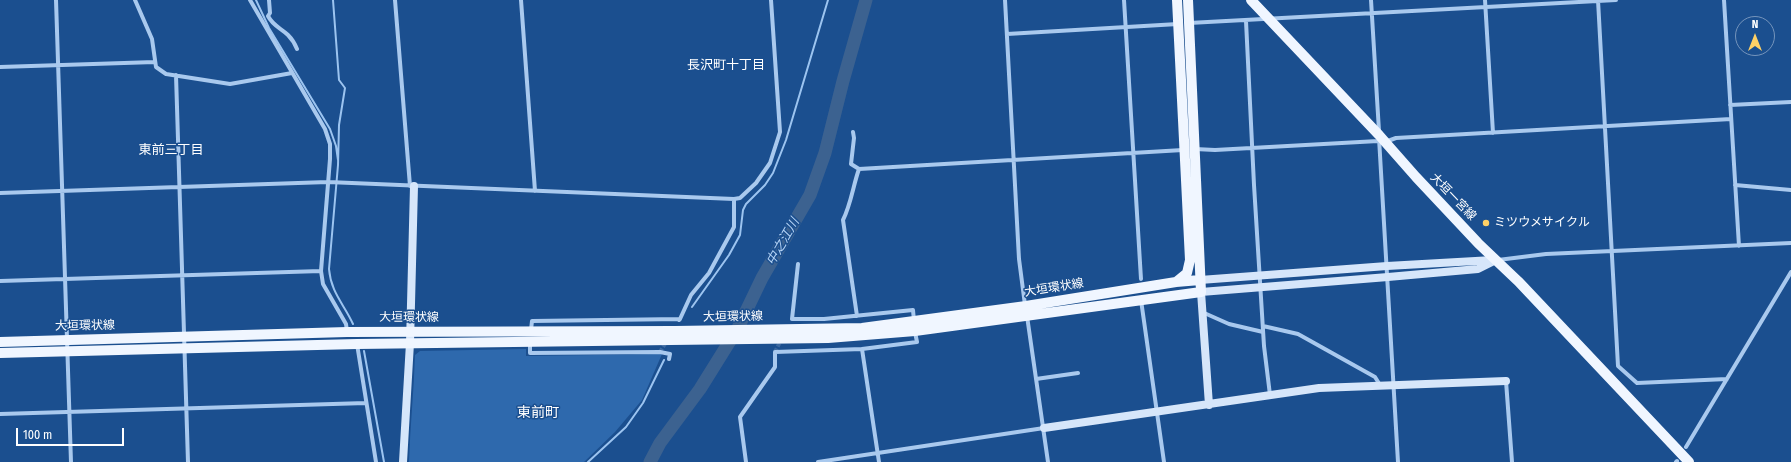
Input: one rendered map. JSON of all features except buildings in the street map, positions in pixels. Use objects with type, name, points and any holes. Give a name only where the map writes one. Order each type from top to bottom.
[{"type":"main road","points":[[1177,0],[1200,292]]},
{"type":"main road","points":[[1176,282],[1187,273],[1190,260],[1188,0]]},
{"type":"main road","name":"大垣一宮線","points":[[1251,0],[1416,178],[1689,462]]},
{"type":"main road","points":[[1190,260],[1200,280]]},
{"type":"main road","name":"大垣環状線","points":[[1026,311],[1176,282],[1200,280]]},
{"type":"main road","name":"大垣環状線","points":[[0,354],[68,352],[185,342],[347,332],[410,331],[531,336],[828,334],[915,327],[1026,311],[1141,300],[1200,292]]},
{"type":"main road","name":"大垣環状線","points":[[0,342],[68,339],[357,344],[410,343],[531,336]]},
{"type":"street","points":[[56,0],[71,462]]},
{"type":"street","points":[[135,0],[152,39],[156,67],[166,74],[230,84],[292,73]]},
{"type":"street","points":[[250,0],[325,129],[330,144],[321,271],[323,284],[346,324],[347,332]]},
{"type":"street","points":[[269,0],[270,13],[268,16],[270,21],[277,28],[287,34],[298,49]]},
{"type":"street","points":[[395,0],[412,186],[410,343],[403,462]]},
{"type":"street","points":[[521,0],[535,192]]},
{"type":"street","points":[[0,193],[328,182],[734,200],[740,198],[756,183],[770,163],[780,132],[771,0]]},
{"type":"street","points":[[1005,0],[1019,259],[1048,462]]},
{"type":"street","points":[[1124,0],[1141,279]]},
{"type":"street","points":[[1371,0],[1381,139],[1398,462]]},
{"type":"street","points":[[1485,0],[1493,133]]},
{"type":"street","points":[[1598,0],[1618,366],[1637,383],[1727,379]]},
{"type":"street","points":[[1189,24],[1616,0]]},
{"type":"street","points":[[1724,0],[1739,246]]},
{"type":"street","points":[[1246,21],[1263,332],[1270,395]]},
{"type":"street","points":[[1007,34],[1178,24]]},
{"type":"street","points":[[0,67],[155,62]]},
{"type":"street","points":[[176,75],[188,462]]},
{"type":"street","points":[[1730,106],[1791,102]]},
{"type":"street","points":[[853,132],[854,138],[851,164],[859,169],[1731,119]]},
{"type":"street","points":[[857,316],[843,220],[848,210],[852,188],[859,169]]},
{"type":"street","points":[[1735,185],[1791,190]]},
{"type":"street","points":[[669,359],[670,354],[660,352],[530,353],[532,320],[679,320],[691,295],[709,273],[734,226],[734,200]]},
{"type":"street","points":[[1200,280],[1387,266],[1496,260],[1546,254],[1791,243]]},
{"type":"street","points":[[1209,405],[1200,292],[1261,288],[1479,268],[1496,260]]},
{"type":"street","points":[[746,462],[740,417],[775,367],[775,352],[862,349],[917,342],[913,310],[824,319],[792,319],[798,264]]},
{"type":"street","points":[[0,281],[321,271]]},
{"type":"street","points":[[1686,447],[1791,272]]},
{"type":"street","points":[[1141,300],[1164,462]]},
{"type":"street","points":[[1202,312],[1230,324],[1263,332]]},
{"type":"street","points":[[1263,326],[1298,334],[1375,377],[1381,386]]},
{"type":"street","points":[[357,344],[376,462]]},
{"type":"street","points":[[862,349],[879,462]]},
{"type":"street","points":[[1036,379],[1078,373]]},
{"type":"street","points":[[818,462],[1319,388],[1506,381],[1512,462]]},
{"type":"street","points":[[0,414],[366,403]]},
{"type":"shaded area","points":[[526,349],[526,356],[662,354],[642,400],[615,432],[584,462],[409,462],[415,355],[420,351]]},
{"type":"waterway","points":[[256,0],[269,28],[330,129],[336,146],[338,160]]},
{"type":"waterway","points":[[333,0],[339,80],[345,88],[339,125],[338,165],[329,269],[335,292],[353,324]]},
{"type":"waterway","points":[[692,307],[729,255],[740,235],[743,210],[746,204],[765,185],[773,173],[786,140],[828,0]]},
{"type":"waterway","name":"中之江川","points":[[650,462],[660,443],[700,389],[738,328],[762,278],[810,195],[825,153],[843,81],[866,0]]},
{"type":"waterway","points":[[364,351],[384,462]]},
{"type":"waterway","points":[[588,462],[626,427],[643,403],[664,360]]},
{"type":"tunnel","points":[[775,352],[781,340]]},
{"type":"tunnel","points":[[660,352],[666,342]]},
{"type":"place","name":"ミツウメサイクル","points":[[1486,223]]},
{"type":"district","name":"長沢町十丁目","points":[[726,65]]},
{"type":"district","name":"東前三丁目","points":[[171,150]]},
{"type":"district","name":"東前町","points":[[538,413]]}]
